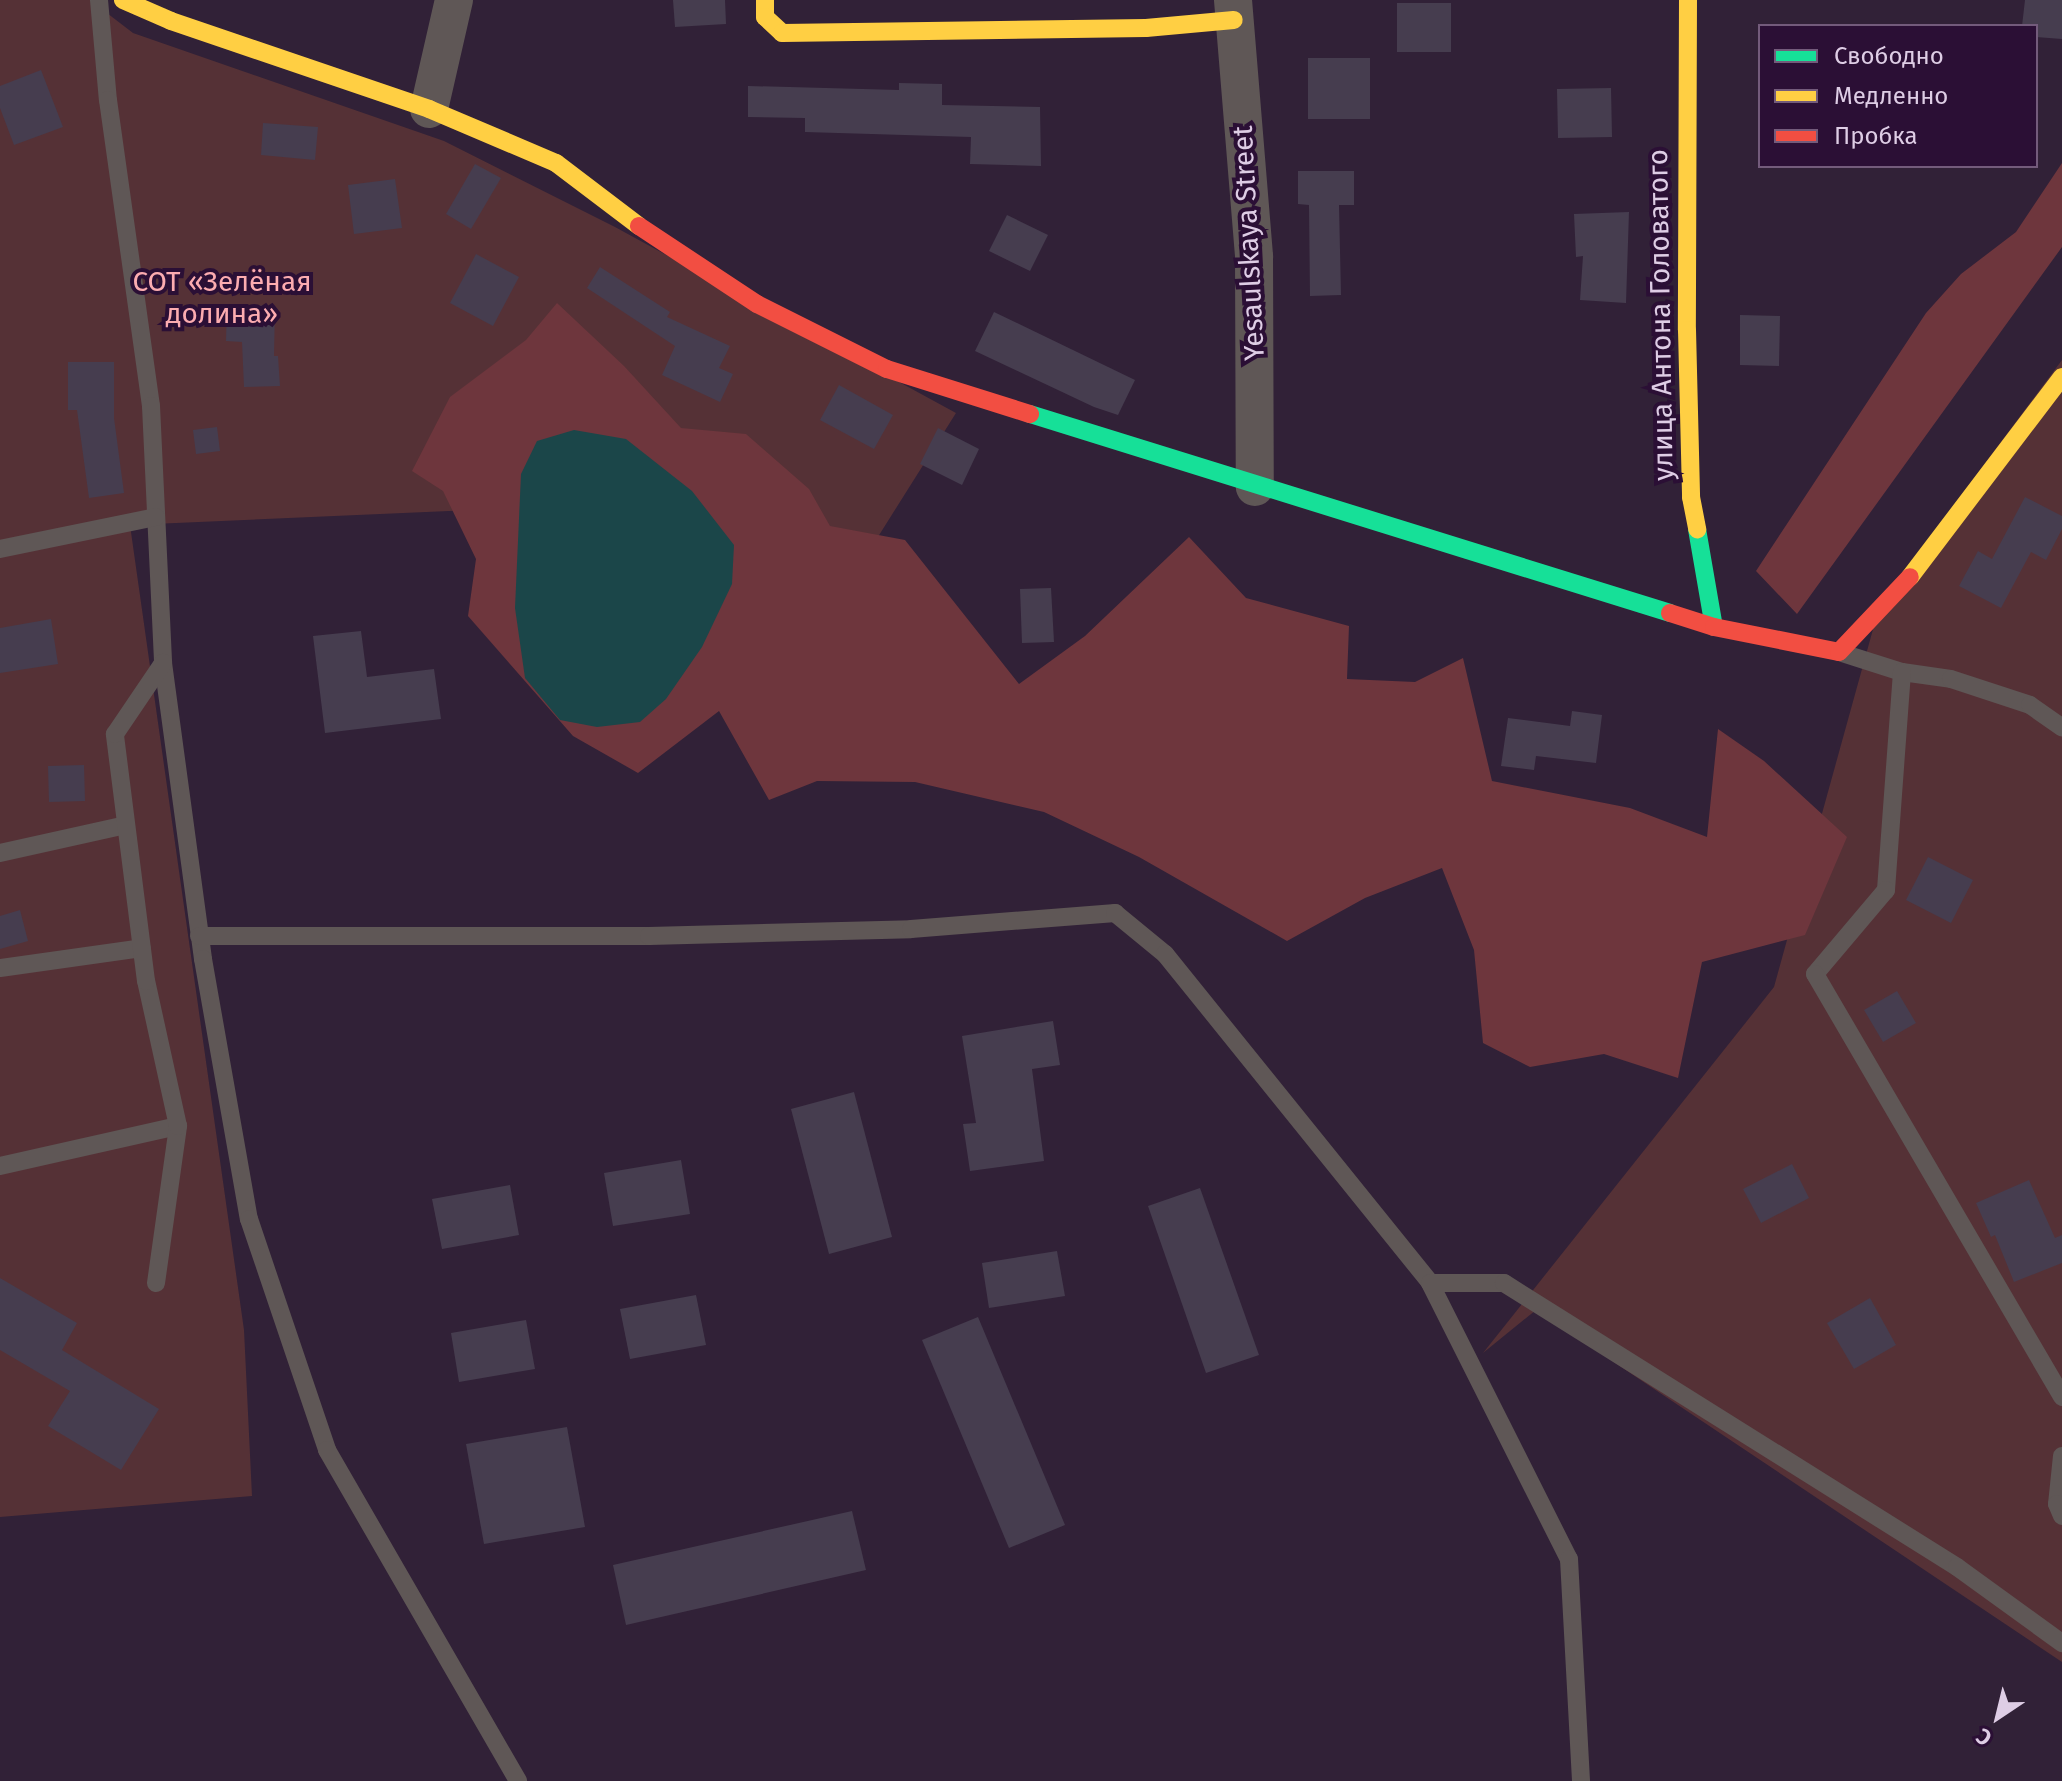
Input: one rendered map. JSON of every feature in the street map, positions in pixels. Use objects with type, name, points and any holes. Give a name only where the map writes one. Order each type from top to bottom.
[{"type":"street","points":[[123,0],[171,21],[429,109],[556,163],[625,216],[757,304],[887,369],[1255,487],[1714,627],[1839,652],[1924,563],[2062,377]]},
{"type":"street","points":[[429,109],[454,0]]},
{"type":"street","points":[[765,0],[765,17],[782,33],[1146,28],[1234,10]]},
{"type":"street","name":"улица Антона Головатого","points":[[1688,0],[1687,330],[1691,497],[1714,627]]},
{"type":"street","name":"Yesaulskaya Street","points":[[1234,10],[1254,257],[1255,487]]},
{"type":"lane","points":[[99,0],[108,100],[151,406],[163,663],[199,936],[249,1219],[327,1450],[518,1781]]},
{"type":"lane","points":[[0,549],[156,517]]},
{"type":"lane","points":[[1839,652],[1902,672],[1951,679],[2030,705],[2062,727]]},
{"type":"lane","points":[[156,1283],[178,1126],[142,948],[115,734],[163,663]]},
{"type":"lane","points":[[1902,672],[1886,890],[1815,974],[2062,1397]]},
{"type":"lane","points":[[0,853],[126,825]]},
{"type":"lane","points":[[199,936],[649,936],[911,929],[1115,913],[1165,954],[1430,1283],[1569,1559],[1581,1781]]},
{"type":"lane","points":[[0,968],[142,948]]},
{"type":"lane","points":[[0,1166],[178,1126]]},
{"type":"lane","points":[[1430,1283],[1504,1283],[1957,1567],[2062,1643]]},
{"type":"lane","points":[[2062,1456],[2057,1504],[2062,1516]]},
{"type":"green space","name":"СОТ «Зелёная долина»","points":[[0,0],[90,0],[133,33],[444,141],[615,227],[956,413],[847,586],[472,510],[130,525],[244,1330],[252,1496],[0,1517]]},
{"type":"green space","points":[[2062,360],[2062,1662],[1536,1310],[1483,1353],[1774,987],[1880,604]]},
{"type":"shaded area","points":[[2062,163],[2062,247],[1797,614],[1756,571],[1926,313],[1961,274],[2016,232]]},
{"type":"shaded area","points":[[557,303],[624,366],[681,428],[746,434],[809,489],[830,526],[905,540],[1019,684],[1085,636],[1189,537],[1246,598],[1349,626],[1347,679],[1415,682],[1463,658],[1492,781],[1630,808],[1707,837],[1718,729],[1764,761],[1847,837],[1805,935],[1702,962],[1678,1078],[1604,1054],[1530,1067],[1483,1043],[1474,950],[1442,868],[1365,898],[1287,941],[1139,857],[1044,812],[915,782],[817,781],[769,800],[719,711],[638,773],[573,736],[468,616],[476,559],[443,491],[412,471],[450,397],[526,340]]},
{"type":"shaded area","points":[[574,430],[626,439],[692,491],[734,545],[732,584],[702,647],[666,699],[640,722],[597,727],[560,720],[525,678],[515,608],[521,474],[537,441]]},
{"type":"building","points":[[673,0],[725,0],[726,24],[675,27]]},
{"type":"building","points":[[2025,0],[2062,0],[2062,39],[2038,37],[2038,24],[2022,24]]},
{"type":"building","points":[[1397,3],[1451,3],[1451,52],[1397,52]]},
{"type":"building","points":[[1308,58],[1370,58],[1370,119],[1308,119]]},
{"type":"building","points":[[41,70],[63,127],[14,145],[0,108],[0,86]]},
{"type":"building","points":[[899,83],[942,84],[942,105],[1040,107],[1041,166],[970,164],[971,137],[805,132],[805,118],[748,117],[748,86],[899,90]]},
{"type":"building","points":[[1611,88],[1612,137],[1558,138],[1557,89]]},
{"type":"building","points":[[263,123],[318,127],[315,160],[261,155]]},
{"type":"building","points":[[475,164],[501,178],[471,229],[446,214]]},
{"type":"building","points":[[1298,171],[1354,171],[1354,205],[1339,205],[1341,295],[1310,296],[1309,205],[1298,204]]},
{"type":"building","points":[[395,179],[402,228],[354,234],[348,185]]},
{"type":"building","points":[[1629,212],[1626,303],[1580,300],[1583,256],[1576,257],[1574,214]]},
{"type":"building","points":[[1007,215],[1048,235],[1030,271],[989,251]]},
{"type":"building","points":[[476,254],[519,277],[493,326],[450,303]]},
{"type":"building","points":[[600,267],[670,312],[667,317],[730,346],[719,368],[733,374],[720,402],[662,375],[675,346],[587,288]]},
{"type":"building","points":[[227,305],[275,306],[274,356],[278,356],[280,386],[244,387],[242,342],[226,341]]},
{"type":"building","points":[[994,312],[1135,380],[1118,415],[1094,407],[975,351]]},
{"type":"building","points":[[1740,315],[1780,316],[1779,366],[1740,365]]},
{"type":"building","points":[[68,362],[114,362],[114,418],[124,493],[89,498],[77,410],[68,410]]},
{"type":"building","points":[[839,385],[893,415],[874,449],[820,420]]},
{"type":"building","points":[[217,427],[220,451],[196,454],[193,430]]},
{"type":"building","points":[[938,428],[979,449],[962,485],[920,464]]},
{"type":"building","points":[[2025,497],[2062,516],[2062,529],[2046,560],[2031,552],[2001,608],[1959,586],[1978,551],[1992,559]]},
{"type":"building","points":[[1051,588],[1054,642],[1022,643],[1020,589]]},
{"type":"building","points":[[51,619],[58,664],[0,673],[0,628]]},
{"type":"building","points":[[361,631],[367,677],[434,669],[441,719],[325,733],[313,636]]},
{"type":"building","points":[[1572,711],[1602,715],[1596,763],[1536,756],[1534,770],[1501,766],[1508,718],[1570,726]]},
{"type":"building","points":[[84,765],[85,801],[49,802],[48,766]]},
{"type":"building","points":[[1928,857],[1973,880],[1951,923],[1906,900]]},
{"type":"building","points":[[20,910],[28,941],[0,949],[0,916]]},
{"type":"building","points":[[1897,991],[1916,1023],[1883,1042],[1864,1010]]},
{"type":"building","points":[[1053,1021],[1060,1065],[1032,1069],[1044,1161],[970,1171],[963,1124],[976,1123],[962,1036]]},
{"type":"building","points":[[854,1092],[892,1237],[829,1254],[791,1109]]},
{"type":"building","points":[[681,1160],[690,1214],[613,1226],[604,1173]]},
{"type":"building","points":[[1792,1164],[1809,1198],[1761,1223],[1743,1189]]},
{"type":"building","points":[[2029,1180],[2055,1238],[2062,1235],[2062,1263],[2014,1282],[1995,1235],[1991,1237],[1976,1203]]},
{"type":"building","points":[[510,1185],[519,1235],[442,1249],[432,1199]]},
{"type":"building","points":[[1200,1188],[1259,1355],[1206,1373],[1148,1206]]},
{"type":"building","points":[[1057,1251],[1065,1296],[989,1308],[982,1263]]},
{"type":"building","points":[[0,1278],[77,1323],[62,1350],[159,1409],[121,1470],[48,1426],[70,1391],[0,1350]]},
{"type":"building","points":[[696,1295],[706,1345],[630,1359],[620,1309]]},
{"type":"building","points":[[1870,1298],[1896,1345],[1854,1369],[1827,1323]]},
{"type":"building","points":[[978,1317],[1065,1525],[1009,1548],[922,1340]]},
{"type":"building","points":[[526,1320],[535,1369],[459,1382],[451,1333]]},
{"type":"building","points":[[567,1427],[585,1527],[484,1544],[466,1444]]},
{"type":"building","points":[[852,1511],[866,1570],[626,1625],[613,1565]]},
{"type":"traffic: fast","points":[[1030,414],[1670,613]]},
{"type":"traffic: fast","points":[[1697,529],[1714,627]]},
{"type":"traffic: slow","points":[[123,0],[171,21],[429,109],[556,163],[639,226]]},
{"type":"traffic: slow","points":[[765,0],[765,17],[782,33],[1146,28],[1234,20]]},
{"type":"traffic: slow","points":[[1688,0],[1687,330],[1691,497],[1697,529]]},
{"type":"traffic: slow","points":[[1910,577],[2062,377]]},
{"type":"traffic: jam","points":[[639,226],[757,304],[887,369],[1030,414]]},
{"type":"traffic: jam","points":[[1670,613],[1714,627],[1839,652],[1910,577]]}]
